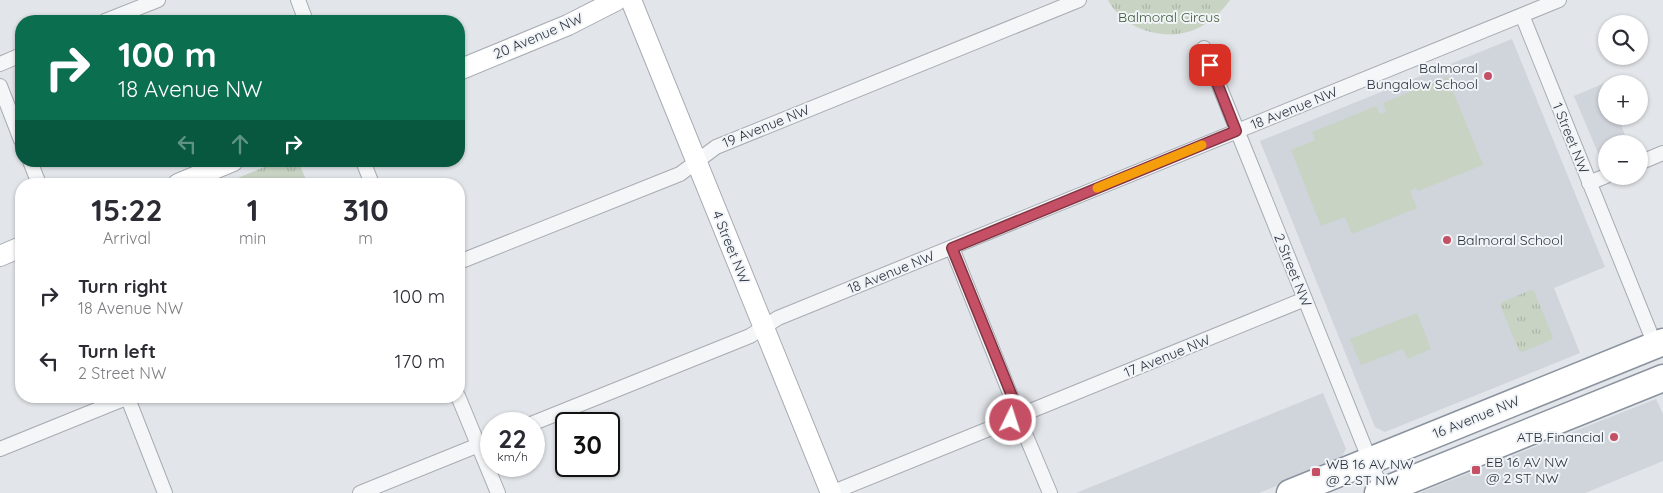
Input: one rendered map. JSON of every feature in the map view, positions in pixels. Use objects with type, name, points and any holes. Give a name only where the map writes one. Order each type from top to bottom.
[{"type":"highway","name":"16 Avenue NW","points":[[1290,493],[1659,343]]},
{"type":"highway","points":[[1381,492],[1663,378]]},
{"type":"main road","name":"20 Avenue NW","points":[[465,68],[568,25],[617,0]]},
{"type":"main road","name":"4 Street NW","points":[[631,0],[831,493]]},
{"type":"main road","points":[[193,178],[219,167]]},
{"type":"main road","points":[[0,256],[15,250]]},
{"type":"street","points":[[120,15],[158,0]]},
{"type":"street","points":[[298,0],[304,15]]},
{"type":"street","name":"19 Avenue NW","points":[[465,260],[680,174],[716,147],[1079,0]]},
{"type":"street","name":"18 Avenue NW","points":[[545,418],[750,336],[778,318],[1559,0]]},
{"type":"street","name":"1 Street NW","points":[[1522,15],[1589,183],[1659,343]]},
{"type":"street","name":"2 Street NW","points":[[1204,48],[1370,460],[1381,492]]},
{"type":"street","points":[[0,64],[15,58]]},
{"type":"street","points":[[0,86],[15,125]]},
{"type":"street","points":[[1648,159],[1663,153]]},
{"type":"street","points":[[1589,183],[1598,179]]},
{"type":"street","points":[[952,248],[1050,493]]},
{"type":"street","name":"17 Avenue NW","points":[[831,493],[1305,299]]},
{"type":"street","points":[[0,449],[114,403]]},
{"type":"street","points":[[131,403],[165,493]]},
{"type":"street","points":[[461,403],[498,493]]},
{"type":"street","points":[[360,493],[478,445]]},
{"type":"shaded area","name":"Balmoral School","points":[[1512,39],[1605,267],[1554,288],[1580,353],[1385,432],[1375,427],[1260,141]]},
{"type":"shaded area","points":[[1598,86],[1598,125],[1621,125],[1625,135],[1598,135],[1598,153],[1574,96]]},
{"type":"shaded area","points":[[1323,393],[1346,449],[1340,460],[1259,493],[1076,493]]},
{"type":"shaded area","points":[[1656,399],[1663,414],[1663,461],[1585,493],[1419,493]]},
{"type":"green space","name":"Balmoral Circus","points":[[1108,0],[1230,0],[1218,14],[1202,26],[1177,34],[1163,34],[1137,27],[1116,11]]},
{"type":"green space","points":[[1447,77],[1483,165],[1418,191],[1416,188],[1410,191],[1417,208],[1352,234],[1345,217],[1321,226],[1291,150],[1315,140],[1312,132],[1376,106],[1380,114],[1386,112],[1383,103]]},
{"type":"green space","points":[[264,167],[301,167],[305,178],[238,178]]},
{"type":"green space","points":[[1531,290],[1534,291],[1553,337],[1551,340],[1522,352],[1519,351],[1500,305],[1502,302]]},
{"type":"green space","points":[[1417,313],[1431,349],[1408,359],[1403,349],[1361,365],[1350,339]]},
{"type":"slow traffic","points":[[1097,188],[1202,145]]},
{"type":"place","name":"Balmoral Bungalow School","points":[[1488,76]]},
{"type":"place","name":"Balmoral School","points":[[1447,240]]},
{"type":"place","name":"ATB Financial","points":[[1614,437]]},
{"type":"place","name":"EB 16 AV NW @ 2 ST NW","points":[[1476,470]]},
{"type":"place","name":"WB 16 AV NW @ 2 ST NW","points":[[1316,472]]},
{"type":"route","points":[[1011,420],[1010,412],[1016,406],[952,248],[1236,131],[1210,65]]}]
